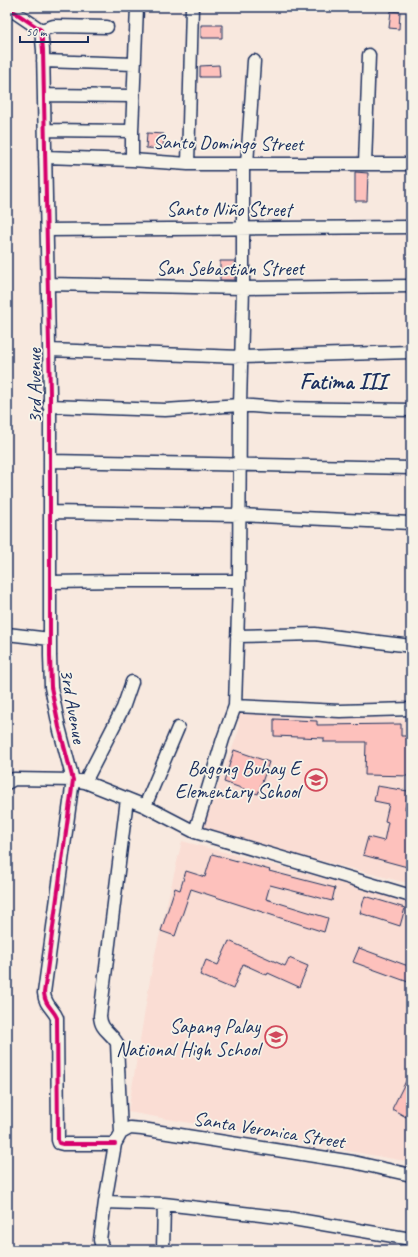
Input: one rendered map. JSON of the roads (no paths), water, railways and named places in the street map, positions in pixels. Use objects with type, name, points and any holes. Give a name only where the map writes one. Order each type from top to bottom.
[{"type":"street","points":[[7,7],[41,30],[54,26],[106,27]]},
{"type":"street","points":[[132,160],[137,7]]},
{"type":"street","points":[[188,164],[192,7]]},
{"type":"street","name":"3rd Avenue","points":[[41,30],[44,94],[48,284],[51,687],[59,727],[79,781]]},
{"type":"street","points":[[365,164],[369,55]]},
{"type":"street","points":[[43,61],[134,64]]},
{"type":"street","points":[[195,832],[223,739],[235,706],[240,515],[240,405],[243,288],[242,228],[245,164],[254,61]]},
{"type":"street","points":[[44,94],[133,96]]},
{"type":"street","points":[[44,130],[132,131]]},
{"type":"street","name":"Santo Domingo Street","points":[[45,157],[132,160],[188,164],[411,164]]},
{"type":"street","name":"Santo Niño Street","points":[[47,230],[411,227]]},
{"type":"street","name":"San Sebastian Street","points":[[48,284],[243,288],[411,286]]},
{"type":"street","points":[[49,350],[241,357],[411,352]]},
{"type":"street","points":[[49,406],[165,410],[240,405],[277,408],[411,410]]},
{"type":"street","points":[[50,461],[411,468]]},
{"type":"street","points":[[50,512],[240,515],[411,523]]},
{"type":"street","points":[[50,582],[239,582]]},
{"type":"street","points":[[7,634],[50,639]]},
{"type":"street","points":[[237,636],[315,634],[411,646]]},
{"type":"street","points":[[115,1144],[59,1143],[57,1018],[56,1014],[49,1008],[44,993],[79,781],[123,708],[132,682]]},
{"type":"street","points":[[235,706],[340,711],[411,709]]},
{"type":"street","points":[[145,806],[178,728]]},
{"type":"street","points":[[7,783],[14,779],[79,781],[145,806],[195,832],[411,896]]},
{"type":"street","points":[[103,1250],[100,1240],[105,1202],[115,1144],[121,1133],[118,1043],[114,1037],[104,1030],[101,1024],[100,1016],[127,799]]},
{"type":"street","name":"Santa Veronica Street","points":[[121,1133],[130,1128],[142,1128],[353,1162],[411,1174]]},
{"type":"street","points":[[105,1202],[164,1204],[287,1218],[411,1239]]},
{"type":"street","points":[[163,1250],[164,1204]]},
{"type":"place","name":"Bagong Buhay E Elementary School","points":[[316,780]]},
{"type":"place","name":"Sapang Palay National High School","points":[[276,1037]]},
{"type":"district","name":"Fatima III","points":[[343,382]]}]
